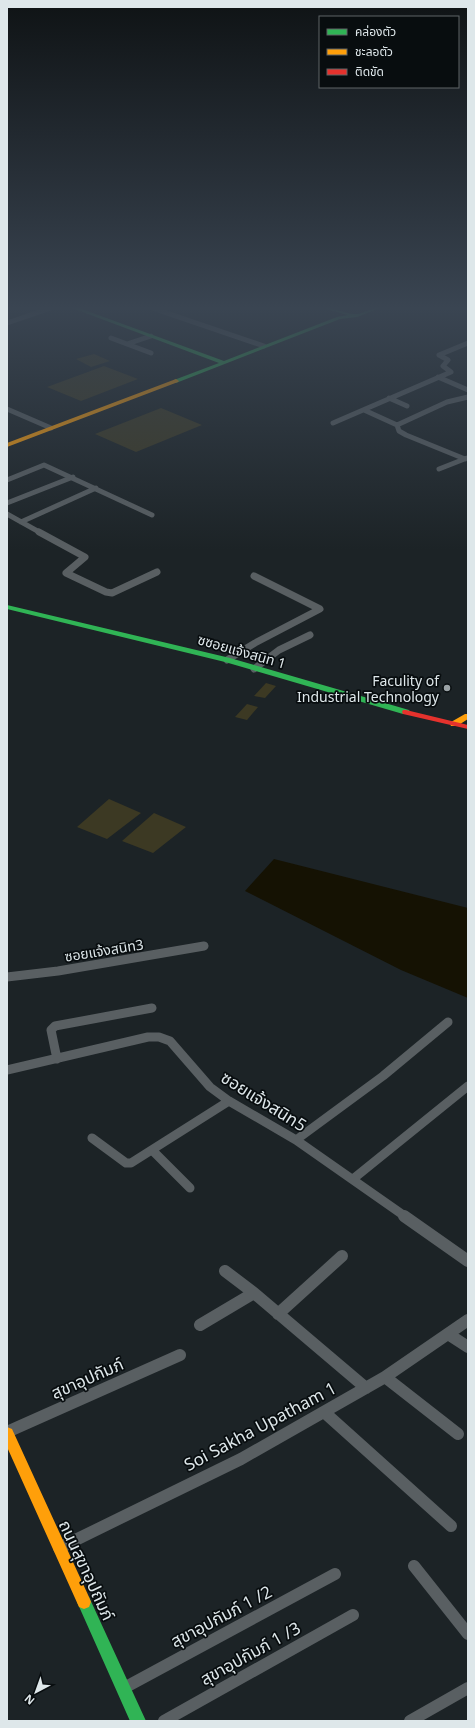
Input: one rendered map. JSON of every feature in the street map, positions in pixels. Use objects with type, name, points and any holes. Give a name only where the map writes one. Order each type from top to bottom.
[{"type":"main road","points":[[7,445],[159,389]]},
{"type":"main road","points":[[7,453],[166,389]]},
{"type":"main road","points":[[30,436],[40,440]]},
{"type":"main road","name":"ซซอยแจ้งสนิท 1","points":[[7,607],[227,660],[254,669],[468,727]]},
{"type":"main road","points":[[454,724],[468,716]]},
{"type":"main road","name":"ถนนสุขาอุปถัมภ์","points":[[7,1432],[138,1721]]},
{"type":"street","points":[[333,424],[411,389]]},
{"type":"street","points":[[397,425],[447,402],[468,397]]},
{"type":"street","points":[[389,398],[407,406]]},
{"type":"street","points":[[7,409],[51,428]]},
{"type":"street","points":[[364,410],[397,425],[399,431],[406,435],[467,458]]},
{"type":"street","points":[[439,469],[467,458]]},
{"type":"street","points":[[7,480],[44,465],[73,477],[152,515]]},
{"type":"street","points":[[7,503],[73,477]]},
{"type":"street","points":[[21,522],[96,488]]},
{"type":"street","points":[[7,514],[85,557],[66,573],[106,592],[116,592],[157,572]]},
{"type":"street","points":[[227,660],[255,642],[320,609],[254,576]]},
{"type":"street","points":[[254,669],[279,650],[310,635]]},
{"type":"street","name":"ซอยแจ้งสนิท3","points":[[7,977],[58,971],[204,946]]},
{"type":"street","points":[[57,1059],[51,1030],[55,1026],[152,1008]]},
{"type":"street","points":[[296,1140],[382,1076],[448,1022]]},
{"type":"street","name":"ซอยแจ้งสนิท5","points":[[7,1070],[148,1037],[159,1037],[170,1042],[210,1087],[229,1101],[296,1140],[468,1261]]},
{"type":"street","points":[[353,1179],[468,1086]]},
{"type":"street","points":[[92,1138],[126,1163],[131,1163],[229,1101]]},
{"type":"street","points":[[152,1150],[190,1188]]},
{"type":"street","points":[[278,1314],[342,1256]]},
{"type":"street","points":[[225,1271],[254,1293],[366,1388]]},
{"type":"street","points":[[200,1325],[254,1293]]},
{"type":"street","name":"Soi Sakha Upatham 1","points":[[59,1548],[241,1459],[385,1377],[468,1320]]},
{"type":"street","points":[[448,1334],[468,1347]]},
{"type":"street","name":"สุขาอุปกัมภ์","points":[[7,1432],[180,1356]]},
{"type":"street","points":[[385,1377],[458,1434]]},
{"type":"street","points":[[324,1412],[451,1526]]},
{"type":"street","points":[[414,1566],[468,1634]]},
{"type":"street","name":"สุขาอุปกัมภ์ 1 /2","points":[[124,1688],[335,1574]]},
{"type":"street","name":"สุขาอุปกัมภ์ 1 /3","points":[[164,1721],[353,1616]]},
{"type":"street","points":[[410,1721],[468,1688]]},
{"type":"shaded area","points":[[51,389],[113,389],[81,401]]},
{"type":"shaded area","points":[[161,408],[202,425],[136,452],[95,434]]},
{"type":"shaded area","points":[[266,683],[276,686],[265,698],[254,696]]},
{"type":"shaded area","points":[[247,704],[258,707],[247,720],[235,717]]},
{"type":"shaded area","points":[[109,799],[141,813],[107,839],[77,827]]},
{"type":"shaded area","points":[[154,813],[186,827],[153,853],[122,841]]},
{"type":"shaded area","points":[[274,859],[468,908],[468,998],[401,970],[245,891]]},
{"type":"traffic: fast","points":[[7,607],[227,660],[406,712]]},
{"type":"traffic: fast","points":[[84,1602],[138,1721]]},
{"type":"traffic: slow","points":[[7,445],[156,389]]},
{"type":"traffic: slow","points":[[454,724],[468,716]]},
{"type":"traffic: slow","points":[[7,1433],[84,1602]]},
{"type":"traffic: jam","points":[[406,712],[468,727]]},
{"type":"place","name":"Faculity of Industrial Technology","points":[[447,688]]}]
